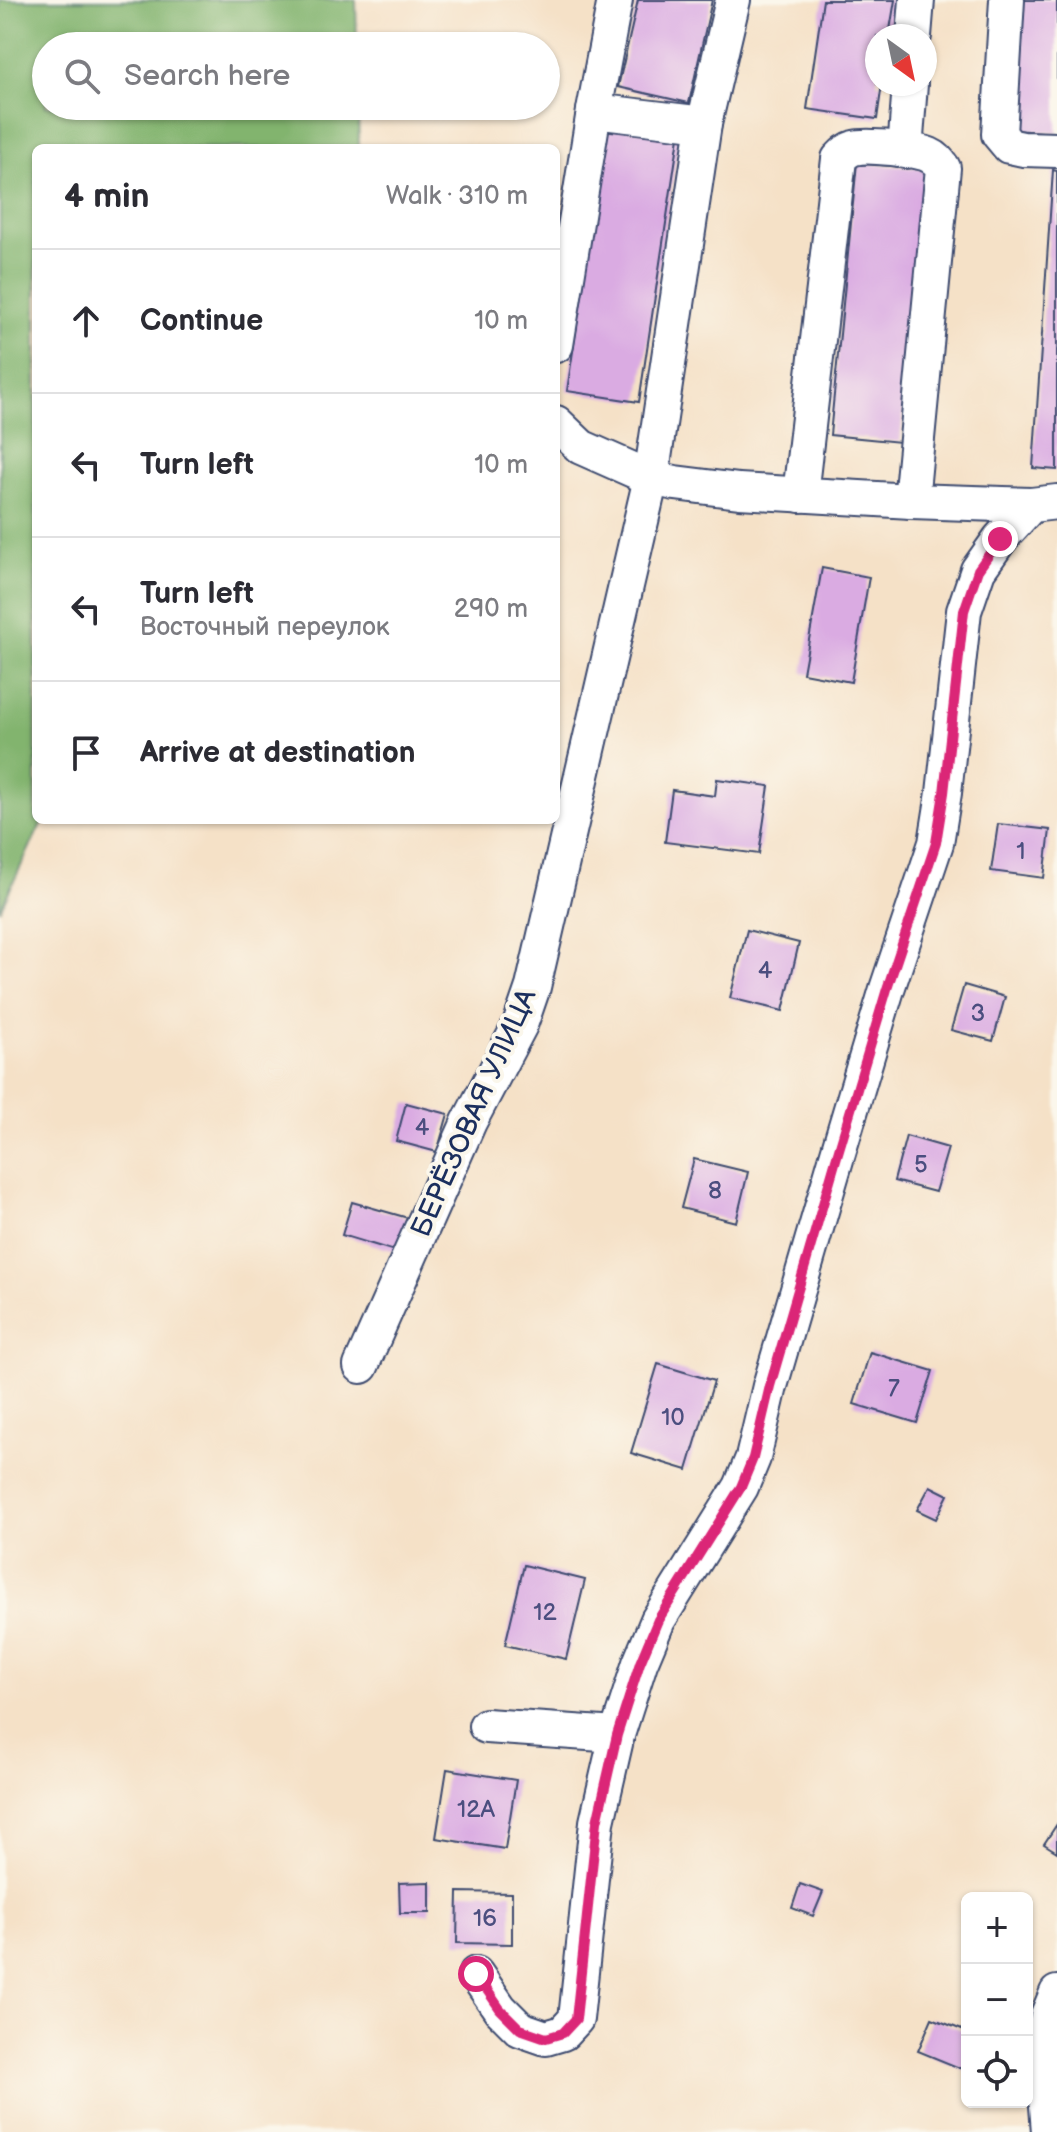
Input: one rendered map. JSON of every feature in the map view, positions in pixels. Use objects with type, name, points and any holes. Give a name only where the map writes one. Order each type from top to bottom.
[{"type":"street","points":[[560,320],[615,0]]},
{"type":"street","name":"БЕРЁЗОВАЯ УЛИЦА","points":[[361,1366],[469,1122],[520,1025],[533,987],[651,478],[704,124],[733,0]]},
{"type":"street","points":[[915,24],[917,0]]},
{"type":"street","points":[[1007,0],[999,134],[1009,146],[1057,150]]},
{"type":"street","points":[[905,151],[909,96]]},
{"type":"street","points":[[594,111],[704,124]]},
{"type":"street","points":[[800,495],[839,159],[847,150],[858,146],[889,147],[927,153],[943,168],[911,501]]},
{"type":"street","points":[[560,427],[581,447],[651,478],[675,483],[800,495],[1044,504]]},
{"type":"street","points":[[476,1974],[500,2009],[520,2029],[546,2038],[563,2033],[576,2019],[597,1822],[617,1735],[640,1663],[658,1620],[741,1487],[753,1458],[770,1386],[837,1156],[887,989],[936,843],[964,611],[978,570],[1000,539],[1044,504]]},
{"type":"street","points":[[486,1726],[617,1735]]},
{"type":"street","points":[[1049,2132],[1043,2044],[1048,2015],[1057,1993]]},
{"type":"green space","points":[[0,0],[356,0],[357,32],[32,32],[32,120],[358,120],[359,144],[32,144],[32,824],[41,824],[0,910]]},
{"type":"building","points":[[638,0],[712,0],[689,103],[618,87]]},
{"type":"building","points":[[823,0],[895,0],[891,24],[865,24],[865,96],[880,96],[877,119],[807,109]]},
{"type":"building","points":[[1023,0],[1057,0],[1057,133],[1013,130]]},
{"type":"building","points":[[607,126],[679,137],[639,402],[567,391]]},
{"type":"building","points":[[857,163],[927,169],[900,442],[830,435]]},
{"type":"building","points":[[1053,170],[1057,171],[1057,470],[1033,468]]},
{"type":"building","points":[[822,568],[869,577],[851,682],[803,673]]},
{"type":"building","points":[[717,779],[769,786],[759,854],[665,842],[672,790],[715,796]]},
{"type":"building","points":[[998,824],[1050,830],[1044,878],[991,871]]},
{"type":"building","points":[[747,930],[799,943],[783,1011],[730,998]]},
{"type":"building","points":[[964,985],[1005,997],[993,1041],[951,1030]]},
{"type":"building","points":[[406,1103],[448,1114],[437,1152],[396,1141]]},
{"type":"building","points":[[906,1136],[948,1148],[935,1192],[894,1181]]},
{"type":"building","points":[[694,1159],[748,1172],[736,1222],[681,1208]]},
{"type":"building","points":[[352,1202],[408,1218],[398,1252],[342,1235]]},
{"type":"building","points":[[870,1352],[933,1371],[917,1423],[854,1404]]},
{"type":"building","points":[[658,1364],[714,1381],[687,1470],[631,1453]]},
{"type":"building","points":[[930,1486],[948,1495],[936,1519],[917,1510]]},
{"type":"building","points":[[524,1565],[585,1580],[566,1659],[505,1645]]},
{"type":"building","points":[[447,1769],[516,1780],[505,1849],[436,1838]]},
{"type":"building","points":[[1057,1824],[1057,1852],[1044,1844]]},
{"type":"building","points":[[430,1882],[430,1913],[400,1913],[399,1883]]},
{"type":"building","points":[[800,1884],[823,1892],[813,1916],[792,1908]]},
{"type":"building","points":[[458,1892],[512,1893],[512,1944],[457,1943]]},
{"type":"building","points":[[932,2018],[961,2030],[961,2069],[918,2051]]},
{"type":"route","points":[[476,1974],[500,2009],[520,2029],[546,2038],[563,2033],[576,2019],[597,1822],[617,1735],[640,1663],[658,1620],[727,1511],[753,1458],[770,1386],[837,1156],[887,989],[936,843],[964,611],[978,570],[1000,539]]}]
